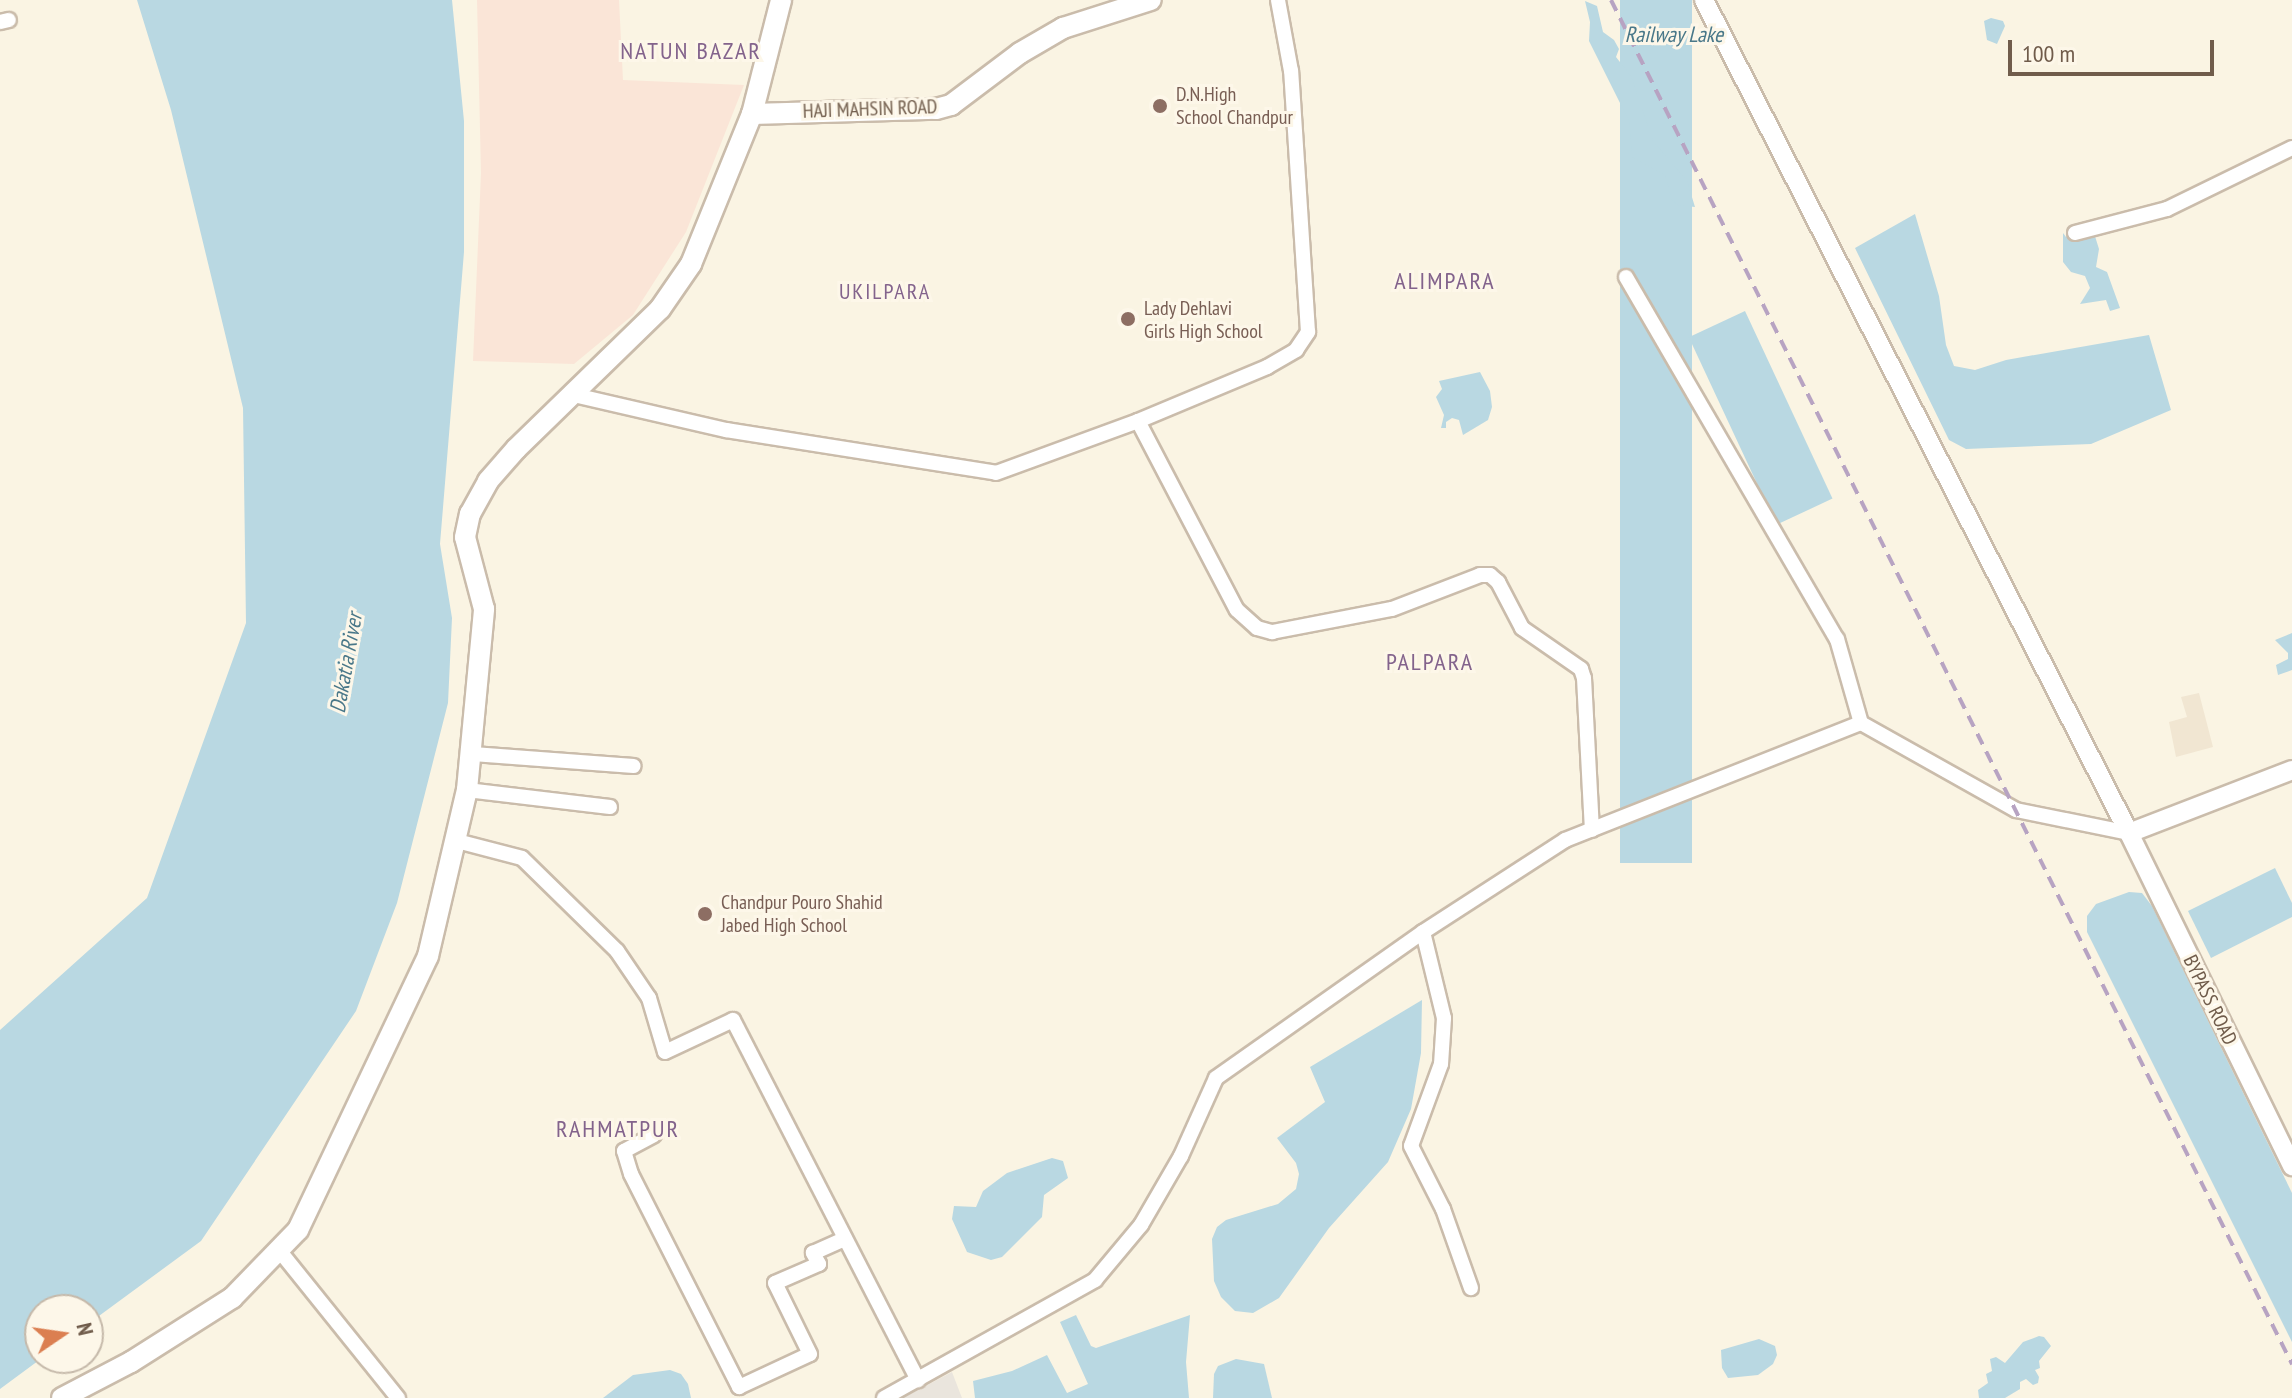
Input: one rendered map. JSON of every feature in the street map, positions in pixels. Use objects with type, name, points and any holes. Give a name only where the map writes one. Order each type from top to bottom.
[{"type":"main road","points":[[62,1398],[131,1362],[232,1298],[298,1230],[428,956],[473,754],[484,609],[465,537],[470,514],[483,489],[516,449],[660,309],[679,284],[698,251],[752,114],[781,0]]},
{"type":"main road","name":"HAJI MAHSIN ROAD","points":[[752,114],[936,109],[951,105],[1037,41],[1089,18],[1151,0]]},
{"type":"street","points":[[574,395],[726,430],[996,473],[1138,421],[1267,367],[1296,350],[1308,332],[1291,71],[1278,0]]},
{"type":"street","name":"BYPASS ROAD","points":[[1704,0],[2129,833],[2292,1166]]},
{"type":"street","points":[[2075,233],[2167,209],[2292,148]]},
{"type":"street","points":[[1626,277],[1837,639],[1861,723],[2016,810],[2129,833],[2292,770]]},
{"type":"street","points":[[1138,421],[1237,610],[1257,628],[1272,632],[1392,609],[1480,575],[1490,575],[1498,582],[1522,628],[1581,669],[1592,830]]},
{"type":"street","points":[[884,1398],[1095,1280],[1141,1225],[1181,1156],[1216,1078],[1423,932],[1565,840],[1861,723]]},
{"type":"street","points":[[473,754],[634,766]]},
{"type":"street","points":[[467,790],[610,807]]},
{"type":"street","points":[[453,840],[522,858],[617,951],[649,998],[665,1052],[733,1020],[918,1380]]},
{"type":"street","points":[[1423,932],[1444,1018],[1441,1064],[1411,1146],[1443,1209],[1471,1288]]},
{"type":"street","points":[[654,1135],[624,1151],[631,1174],[739,1387],[810,1354],[775,1283],[819,1264],[813,1253],[845,1239]]},
{"type":"street","points":[[279,1250],[398,1398]]},
{"type":"shaded area","points":[[477,0],[619,0],[623,80],[744,85],[686,232],[633,315],[574,364],[473,361],[481,173]]},
{"type":"shaded area","points":[[2199,693],[2213,747],[2176,757],[2169,722],[2187,717],[2181,697]]},
{"type":"shaded area","points":[[952,1372],[962,1398],[903,1398]]},
{"type":"water","name":"Dakatia River","points":[[137,0],[452,0],[464,121],[464,252],[440,544],[452,618],[448,703],[397,903],[356,1011],[201,1241],[104,1312],[104,1294],[24,1294],[24,1371],[0,1389],[0,1030],[147,898],[246,623],[243,408],[171,110]]},
{"type":"water","name":"Railway Lake","points":[[1620,0],[1692,0],[1692,863],[1620,863]]},
{"type":"water","points":[[1585,1],[1597,6],[1603,32],[1614,40],[1619,49],[1616,57],[1631,76],[1653,141],[1687,181],[1695,207],[1678,205],[1672,200],[1665,175],[1632,157],[1629,121],[1589,41],[1590,22]]},
{"type":"water","points":[[1991,18],[2003,21],[2005,26],[1997,44],[1987,40],[1984,21]]},
{"type":"water","points":[[1915,214],[1939,296],[1946,345],[1954,366],[1975,370],[2006,360],[2149,335],[2171,410],[2091,444],[1966,449],[1949,440],[1855,248]]},
{"type":"water","points":[[2063,233],[2066,237],[2094,233],[2099,249],[2096,267],[2107,272],[2120,308],[2110,311],[2106,300],[2080,304],[2090,288],[2085,276],[2071,272],[2063,262]]},
{"type":"water","points":[[1745,311],[1832,499],[1776,525],[1689,337]]},
{"type":"water","points":[[1480,372],[1490,391],[1492,407],[1488,420],[1463,435],[1459,420],[1452,418],[1446,422],[1446,428],[1441,428],[1444,415],[1436,397],[1442,389],[1439,381]]},
{"type":"water","points":[[2292,633],[2292,670],[2278,675],[2276,665],[2288,659],[2288,653],[2275,640]]},
{"type":"water","points":[[2275,868],[2292,903],[2292,917],[2211,958],[2188,911]]},
{"type":"water","points":[[2129,892],[2142,893],[2152,906],[2292,1193],[2292,1342],[2087,932],[2087,916],[2096,904]]},
{"type":"water","points":[[1422,1000],[1421,1053],[1411,1109],[1388,1162],[1329,1228],[1279,1298],[1253,1313],[1235,1311],[1221,1297],[1214,1281],[1212,1239],[1217,1227],[1226,1220],[1278,1204],[1296,1189],[1299,1174],[1296,1163],[1277,1138],[1325,1102],[1310,1067]]},
{"type":"water","points":[[1052,1158],[1063,1161],[1068,1178],[1044,1195],[1042,1217],[1002,1257],[991,1260],[967,1252],[952,1219],[954,1206],[976,1207],[983,1191],[1007,1173]]},
{"type":"water","points":[[1076,1315],[1091,1346],[1096,1348],[1190,1315],[1186,1362],[1189,1398],[975,1398],[973,1381],[1012,1371],[1047,1355],[1067,1393],[1088,1384],[1060,1322]]},
{"type":"water","points":[[2044,1337],[2051,1346],[2039,1361],[2040,1368],[2035,1370],[2038,1383],[2033,1385],[2026,1379],[2020,1382],[2020,1389],[2005,1398],[1979,1398],[1978,1390],[1988,1383],[1986,1374],[1992,1371],[1990,1359],[1996,1357],[2005,1363],[2023,1342]]},
{"type":"water","points":[[1759,1339],[1775,1346],[1777,1355],[1773,1364],[1758,1375],[1728,1378],[1722,1368],[1721,1350]]},
{"type":"water","points":[[1236,1359],[1264,1364],[1272,1398],[1213,1398],[1214,1374],[1218,1366]]},
{"type":"water","points":[[670,1370],[681,1374],[688,1384],[691,1398],[603,1398],[633,1375]]},
{"type":"railway","points":[[1611,0],[2292,1364]]},
{"type":"place","name":"D.N.High School Chandpur","points":[[1160,106]]},
{"type":"place","name":"Lady Dehlavi Girls High School","points":[[1128,319]]},
{"type":"place","name":"Chandpur Pouro Shahid Jabed High School","points":[[705,914]]},
{"type":"district","name":"NATUN BAZAR","points":[[691,51]]},
{"type":"district","name":"ALIMPARA","points":[[1445,281]]},
{"type":"district","name":"UKILPARA","points":[[885,292]]},
{"type":"district","name":"PALPARA","points":[[1430,662]]},
{"type":"district","name":"RAHMATPUR","points":[[618,1129]]}]
